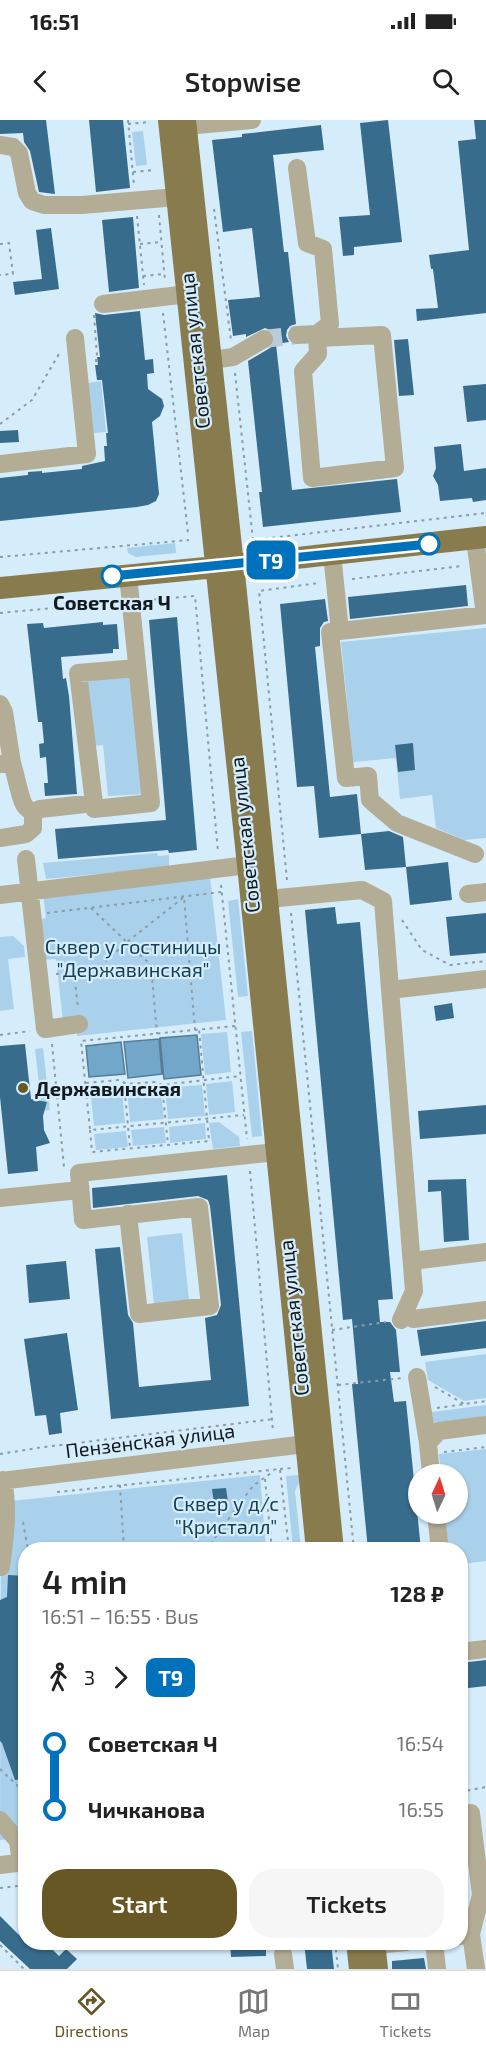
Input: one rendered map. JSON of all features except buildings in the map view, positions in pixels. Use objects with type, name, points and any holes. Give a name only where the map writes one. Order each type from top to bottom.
[{"type":"main road","name":"Советская улица","points":[[173,122],[177,197],[188,294],[224,566],[248,865],[276,1152],[314,1443],[317,1542]]},
{"type":"main road","points":[[173,122],[222,358],[224,566],[278,898],[314,1443],[332,1542]]},
{"type":"main road","points":[[0,588],[481,538]]},
{"type":"main road","points":[[360,1969],[367,1950]]},
{"type":"main road","points":[[371,1950],[377,1969]]},
{"type":"street","points":[[173,122],[241,121]]},
{"type":"street","points":[[0,145],[13,147],[18,153],[29,198],[39,204],[82,205],[177,197]]},
{"type":"street","points":[[297,168],[307,243],[323,249],[330,324],[317,336]]},
{"type":"street","points":[[102,304],[188,294]]},
{"type":"street","points":[[297,335],[382,335],[395,468],[312,478],[303,371],[318,354],[317,336]]},
{"type":"street","points":[[0,464],[87,454],[75,338]]},
{"type":"street","points":[[222,358],[264,339]]},
{"type":"street","points":[[475,854],[397,823],[370,800],[368,776],[346,778],[330,632],[486,615],[479,564],[481,538]]},
{"type":"street","points":[[332,554],[340,631]]},
{"type":"street","points":[[128,575],[151,803],[94,809],[78,673],[137,668]]},
{"type":"street","points":[[0,704],[4,712],[6,764],[19,783],[22,802],[33,812]]},
{"type":"street","points":[[33,812],[40,808],[94,803]]},
{"type":"street","points":[[0,838],[26,834],[33,828],[33,812]]},
{"type":"street","points":[[26,859],[48,1035],[80,1033]]},
{"type":"street","points":[[0,895],[248,865]]},
{"type":"street","points":[[278,898],[362,890],[382,901],[414,1291],[407,1319],[486,1310]]},
{"type":"street","points":[[390,990],[486,979]]},
{"type":"street","points":[[128,1214],[139,1314],[210,1306],[199,1207],[128,1214],[82,1220],[74,1190],[79,1173],[276,1152]]},
{"type":"street","points":[[0,1198],[74,1190]]},
{"type":"street","points":[[412,1261],[486,1252]]},
{"type":"street","points":[[417,1377],[422,1410],[432,1443],[431,1464]]},
{"type":"street","points":[[432,1443],[486,1425]]},
{"type":"street","name":"Пензенская улица","points":[[2,1481],[314,1443]]},
{"type":"street","points":[[1,1567],[7,1526],[6,1497],[2,1481]]},
{"type":"street","points":[[437,1524],[439,1542]]},
{"type":"street","points":[[468,1651],[486,1649]]},
{"type":"street","points":[[472,1813],[483,1895],[472,1938],[476,1969]]},
{"type":"street","points":[[0,1821],[18,1841]]},
{"type":"street","points":[[0,1865],[18,1863]]},
{"type":"street","points":[[435,1950],[436,1969]]},
{"type":"path","points":[[128,124],[173,122]]},
{"type":"path","points":[[133,172],[155,170]]},
{"type":"path","points":[[214,206],[222,358],[253,540],[486,513]]},
{"type":"path","points":[[140,244],[162,242]]},
{"type":"path","points":[[0,244],[9,243],[13,274],[0,275]]},
{"type":"path","points":[[143,276],[165,274]]},
{"type":"path","points":[[163,313],[188,534]]},
{"type":"path","points":[[0,424],[32,400],[63,349],[75,338]]},
{"type":"path","points":[[0,557],[189,540]]},
{"type":"path","points":[[353,1542],[332,1330],[278,898],[259,591],[479,564]]},
{"type":"path","points":[[0,613],[195,596]]},
{"type":"path","points":[[32,915],[221,892]]},
{"type":"path","points":[[39,976],[97,969],[184,897]]},
{"type":"path","points":[[74,972],[92,1152],[209,1141],[184,897]]},
{"type":"path","points":[[383,906],[400,918],[422,951],[450,965],[486,961]]},
{"type":"path","points":[[91,908],[151,965],[157,1034]]},
{"type":"path","points":[[80,1033],[157,1034],[235,1026]]},
{"type":"path","points":[[0,1035],[48,1035],[74,1190]]},
{"type":"path","points":[[86,1083],[119,1080],[127,1084],[156,1082],[162,1085],[240,1076]]},
{"type":"path","points":[[124,1083],[130,1148]]},
{"type":"path","points":[[162,1085],[168,1145]]},
{"type":"path","points":[[90,1130],[244,1115]]},
{"type":"path","points":[[249,1164],[274,1419],[273,1447]]},
{"type":"path","points":[[332,1330],[407,1319]]},
{"type":"path","points":[[338,1385],[417,1377],[464,1404]]},
{"type":"path","points":[[422,1410],[486,1401]]},
{"type":"path","points":[[0,1454],[274,1419]]},
{"type":"path","points":[[432,1443],[486,1448]]},
{"type":"path","points":[[212,1542],[254,1485],[275,1470]]},
{"type":"path","points":[[53,1492],[280,1470],[288,1542]]},
{"type":"path","points":[[265,1479],[271,1542]]},
{"type":"path","points":[[120,1485],[124,1542]]},
{"type":"path","points":[[22,1514],[27,1542]]},
{"type":"path","points":[[0,1769],[18,1786]]},
{"type":"path","points":[[468,1790],[486,1787]]},
{"type":"path","points":[[0,1888],[18,1886]]},
{"type":"path","points":[[0,1945],[24,1969]]},
{"type":"path","points":[[336,1950],[338,1969]]},
{"type":"green space","points":[[143,131],[147,165],[136,166],[132,132]]},
{"type":"green space","points":[[101,381],[106,432],[94,433],[88,383]]},
{"type":"green space","points":[[175,543],[176,553],[136,557],[128,553],[127,548]]},
{"type":"green space","points":[[486,628],[486,838],[464,840],[436,828],[432,795],[400,799],[396,758],[353,762],[341,642]]},
{"type":"green space","points":[[132,672],[146,794],[108,796],[103,745],[92,746],[85,676]]},
{"type":"green space","points":[[157,853],[158,856],[169,855],[169,867],[46,879],[43,863]]},
{"type":"green space","name":"Сквер у гостиницы \"Державинская\"","points":[[210,876],[226,1020],[77,1036],[77,1031],[63,1021],[56,959],[42,960],[37,920],[46,918],[43,895]]},
{"type":"green space","points":[[238,899],[248,996],[238,997],[228,901]]},
{"type":"green space","points":[[13,936],[24,946],[25,957],[8,959],[14,1009],[0,1011],[0,937]]},
{"type":"green space","points":[[252,1031],[262,1136],[252,1137],[241,1032]]},
{"type":"green space","points":[[227,1032],[231,1072],[205,1075],[201,1034]]},
{"type":"green space","points":[[43,1048],[50,1110],[42,1111],[35,1049]]},
{"type":"green space","points":[[232,1081],[235,1112],[209,1115],[206,1084]]},
{"type":"green space","points":[[113,1084],[122,1090],[125,1123],[94,1126],[90,1086]]},
{"type":"green space","points":[[202,1085],[205,1116],[168,1119],[165,1088]]},
{"type":"green space","points":[[152,1087],[161,1093],[164,1119],[130,1122],[127,1089]]},
{"type":"green space","points":[[219,1122],[239,1137],[240,1146],[213,1149],[209,1123]]},
{"type":"green space","points":[[205,1123],[206,1139],[170,1143],[169,1127]]},
{"type":"green space","points":[[164,1127],[166,1143],[133,1146],[131,1130]]},
{"type":"green space","points":[[126,1131],[128,1147],[96,1150],[94,1134]]},
{"type":"green space","points":[[182,1233],[189,1300],[154,1304],[147,1237]]},
{"type":"green space","points":[[486,1354],[486,1398],[464,1401],[428,1380],[425,1362]]},
{"type":"green space","points":[[486,1405],[486,1417],[434,1424],[432,1412]]},
{"type":"green space","points":[[486,1449],[486,1561],[468,1563],[468,1542],[448,1542],[446,1524],[468,1524],[468,1464],[440,1464],[439,1454]]},
{"type":"green space","name":"Сквер у д/с \"Кристалл\"","points":[[260,1475],[265,1542],[18,1542],[18,1838],[0,1840],[1,1502]]},
{"type":"green space","points":[[299,1475],[299,1483],[295,1491],[300,1542],[292,1542],[286,1476]]},
{"type":"shaded area","points":[[197,1035],[201,1075],[164,1079],[160,1038]]},
{"type":"shaded area","points":[[159,1039],[162,1074],[128,1078],[124,1042]]},
{"type":"shaded area","points":[[121,1042],[125,1074],[89,1077],[86,1046]]},
{"type":"tunnel","points":[[264,339],[297,335]]},
{"type":"bus line","name":"Т9","points":[[112,576],[429,544]]},
{"type":"place","name":"Советская Ч","points":[[112,576]]},
{"type":"place","name":"Державинская","points":[[23,1088]]}]
